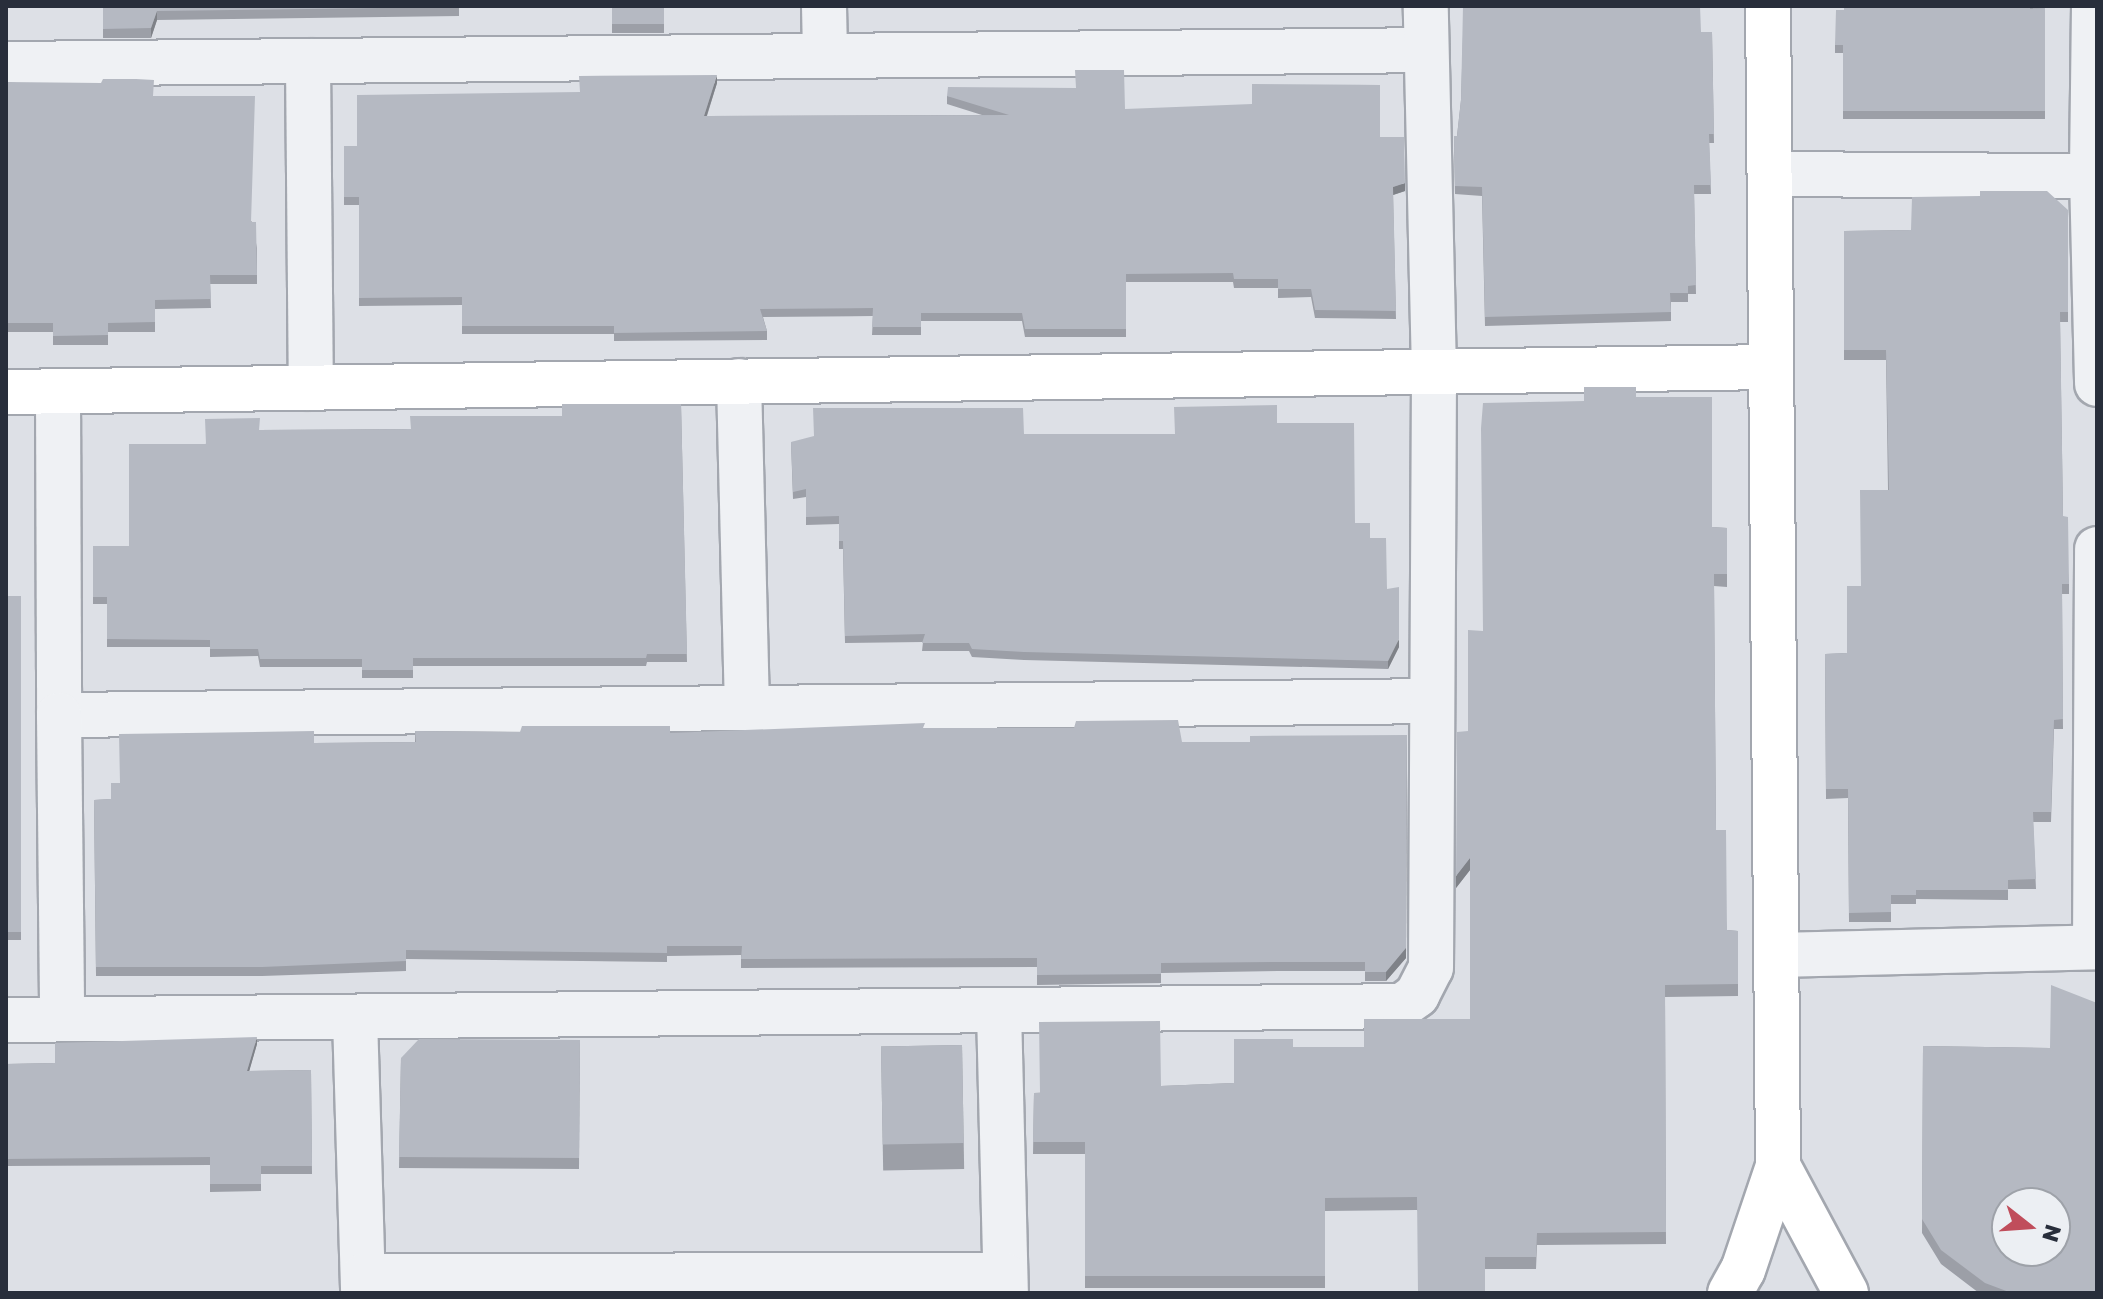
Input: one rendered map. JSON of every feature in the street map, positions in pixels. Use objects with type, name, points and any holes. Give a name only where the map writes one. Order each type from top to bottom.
[{"type":"street","points":[[824,6],[825,54]]},
{"type":"street","points":[[6,1020],[1402,1006],[1417,995],[1431,968],[1434,372],[1426,6]]},
{"type":"street","points":[[1730,1293],[1743,1270],[1778,1166],[1768,6]]},
{"type":"street","points":[[2094,6],[2092,176],[2097,384]]},
{"type":"street","points":[[6,64],[1426,50]]},
{"type":"street","points":[[308,61],[311,388]]},
{"type":"street","points":[[1771,174],[2092,176]]},
{"type":"street","points":[[6,392],[1770,367]]},
{"type":"street","points":[[739,381],[747,707]]},
{"type":"street","points":[[58,391],[62,1019]]},
{"type":"street","points":[[1778,955],[2096,947],[2097,549]]},
{"type":"street","points":[[59,715],[1432,701]]},
{"type":"street","points":[[355,1018],[363,1284],[1006,1284],[999,1011]]},
{"type":"street","points":[[1778,1166],[1846,1293]]},
{"type":"building","points":[[103,6],[459,7],[157,11],[151,28],[103,29]]},
{"type":"building","points":[[612,6],[664,6],[664,24],[612,24]]},
{"type":"building","points":[[1463,6],[1700,6],[1701,32],[1712,32],[1714,134],[1709,134],[1711,185],[1694,185],[1696,285],[1688,286],[1688,293],[1670,293],[1671,312],[1485,317],[1482,187],[1455,186],[1454,136],[1457,136],[1461,100]]},
{"type":"building","points":[[1844,6],[2045,8],[2045,111],[1843,111],[1843,45],[1835,45],[1836,10],[1844,10]]},
{"type":"building","points":[[1075,70],[1124,70],[1125,109],[1252,104],[1252,84],[1380,85],[1380,137],[1404,137],[1405,183],[1393,187],[1396,311],[1315,310],[1311,289],[1278,289],[1278,279],[1234,279],[1233,273],[1126,274],[1126,329],[1025,329],[1022,313],[921,313],[921,327],[872,327],[873,308],[760,309],[767,331],[614,333],[614,326],[462,326],[462,297],[359,298],[359,197],[344,197],[344,146],[357,146],[357,95],[580,92],[579,76],[717,75],[704,116],[1009,115],[947,96],[948,87],[1076,88]]},
{"type":"building","points":[[103,79],[154,80],[153,96],[255,96],[251,222],[256,222],[257,275],[210,275],[211,299],[155,300],[155,322],[108,323],[108,335],[53,336],[53,323],[6,323],[6,82],[101,83]]},
{"type":"building","points":[[1980,191],[2047,191],[2068,210],[2068,312],[2060,312],[2063,516],[2068,517],[2069,584],[2062,584],[2063,719],[2054,720],[2051,812],[2033,812],[2036,879],[2008,880],[2008,890],[1916,890],[1916,895],[1891,895],[1891,912],[1849,913],[1848,789],[1826,789],[1825,654],[1847,653],[1847,586],[1861,586],[1860,490],[1889,490],[1886,350],[1844,350],[1844,231],[1911,230],[1912,197],[1980,196]]},
{"type":"building","points":[[1584,387],[1636,387],[1636,397],[1712,397],[1712,527],[1727,528],[1727,574],[1714,574],[1716,830],[1726,830],[1727,930],[1738,931],[1738,984],[1665,985],[1666,1232],[1537,1233],[1536,1257],[1485,1257],[1485,1293],[1418,1293],[1417,1197],[1325,1198],[1325,1276],[1085,1276],[1085,1142],[1033,1142],[1034,1093],[1040,1093],[1039,1022],[1160,1021],[1161,1086],[1234,1083],[1234,1039],[1293,1039],[1293,1047],[1364,1047],[1364,1019],[1470,1019],[1470,858],[1456,876],[1457,732],[1468,731],[1468,630],[1483,631],[1483,403],[1584,401]]},
{"type":"building","points":[[562,404],[681,404],[687,654],[647,654],[646,658],[413,658],[413,670],[362,670],[362,659],[260,659],[258,649],[210,649],[210,640],[107,639],[107,597],[93,597],[93,546],[129,546],[129,444],[206,444],[205,419],[260,418],[259,430],[411,429],[410,416],[562,416]]},
{"type":"building","points":[[1277,405],[1277,423],[1354,423],[1355,523],[1370,523],[1370,538],[1386,538],[1387,589],[1399,587],[1399,639],[1388,661],[1024,652],[972,649],[969,643],[922,643],[925,634],[845,636],[843,541],[839,541],[839,516],[806,517],[806,489],[793,492],[791,442],[814,436],[813,408],[1023,408],[1024,434],[1175,434],[1174,407]]},
{"type":"building","points":[[6,443],[8,443],[6,586]]},
{"type":"building","points":[[6,596],[21,596],[21,932],[6,932]]},
{"type":"building","points":[[1178,720],[1182,742],[1250,742],[1250,736],[1407,735],[1406,948],[1386,972],[1365,972],[1365,962],[1161,963],[1161,974],[1037,975],[1037,958],[741,959],[742,946],[667,946],[667,953],[406,950],[406,961],[262,967],[96,967],[94,800],[111,799],[111,783],[120,783],[119,734],[314,731],[314,743],[416,742],[415,731],[520,732],[522,726],[670,726],[670,733],[925,723],[923,728],[1074,728],[1076,721]]},
{"type":"building","points":[[2051,985],[2097,1003],[2097,1291],[2009,1292],[1985,1283],[1941,1250],[1922,1219],[1923,1046],[2050,1048]]},
{"type":"building","points":[[257,1037],[247,1071],[311,1070],[312,1166],[261,1166],[261,1184],[210,1184],[210,1157],[6,1159],[6,1064],[55,1063],[55,1043]]},
{"type":"building","points":[[419,1039],[580,1040],[579,1158],[399,1157],[401,1058]]},
{"type":"building","points":[[962,1045],[964,1143],[883,1144],[881,1046]]}]
